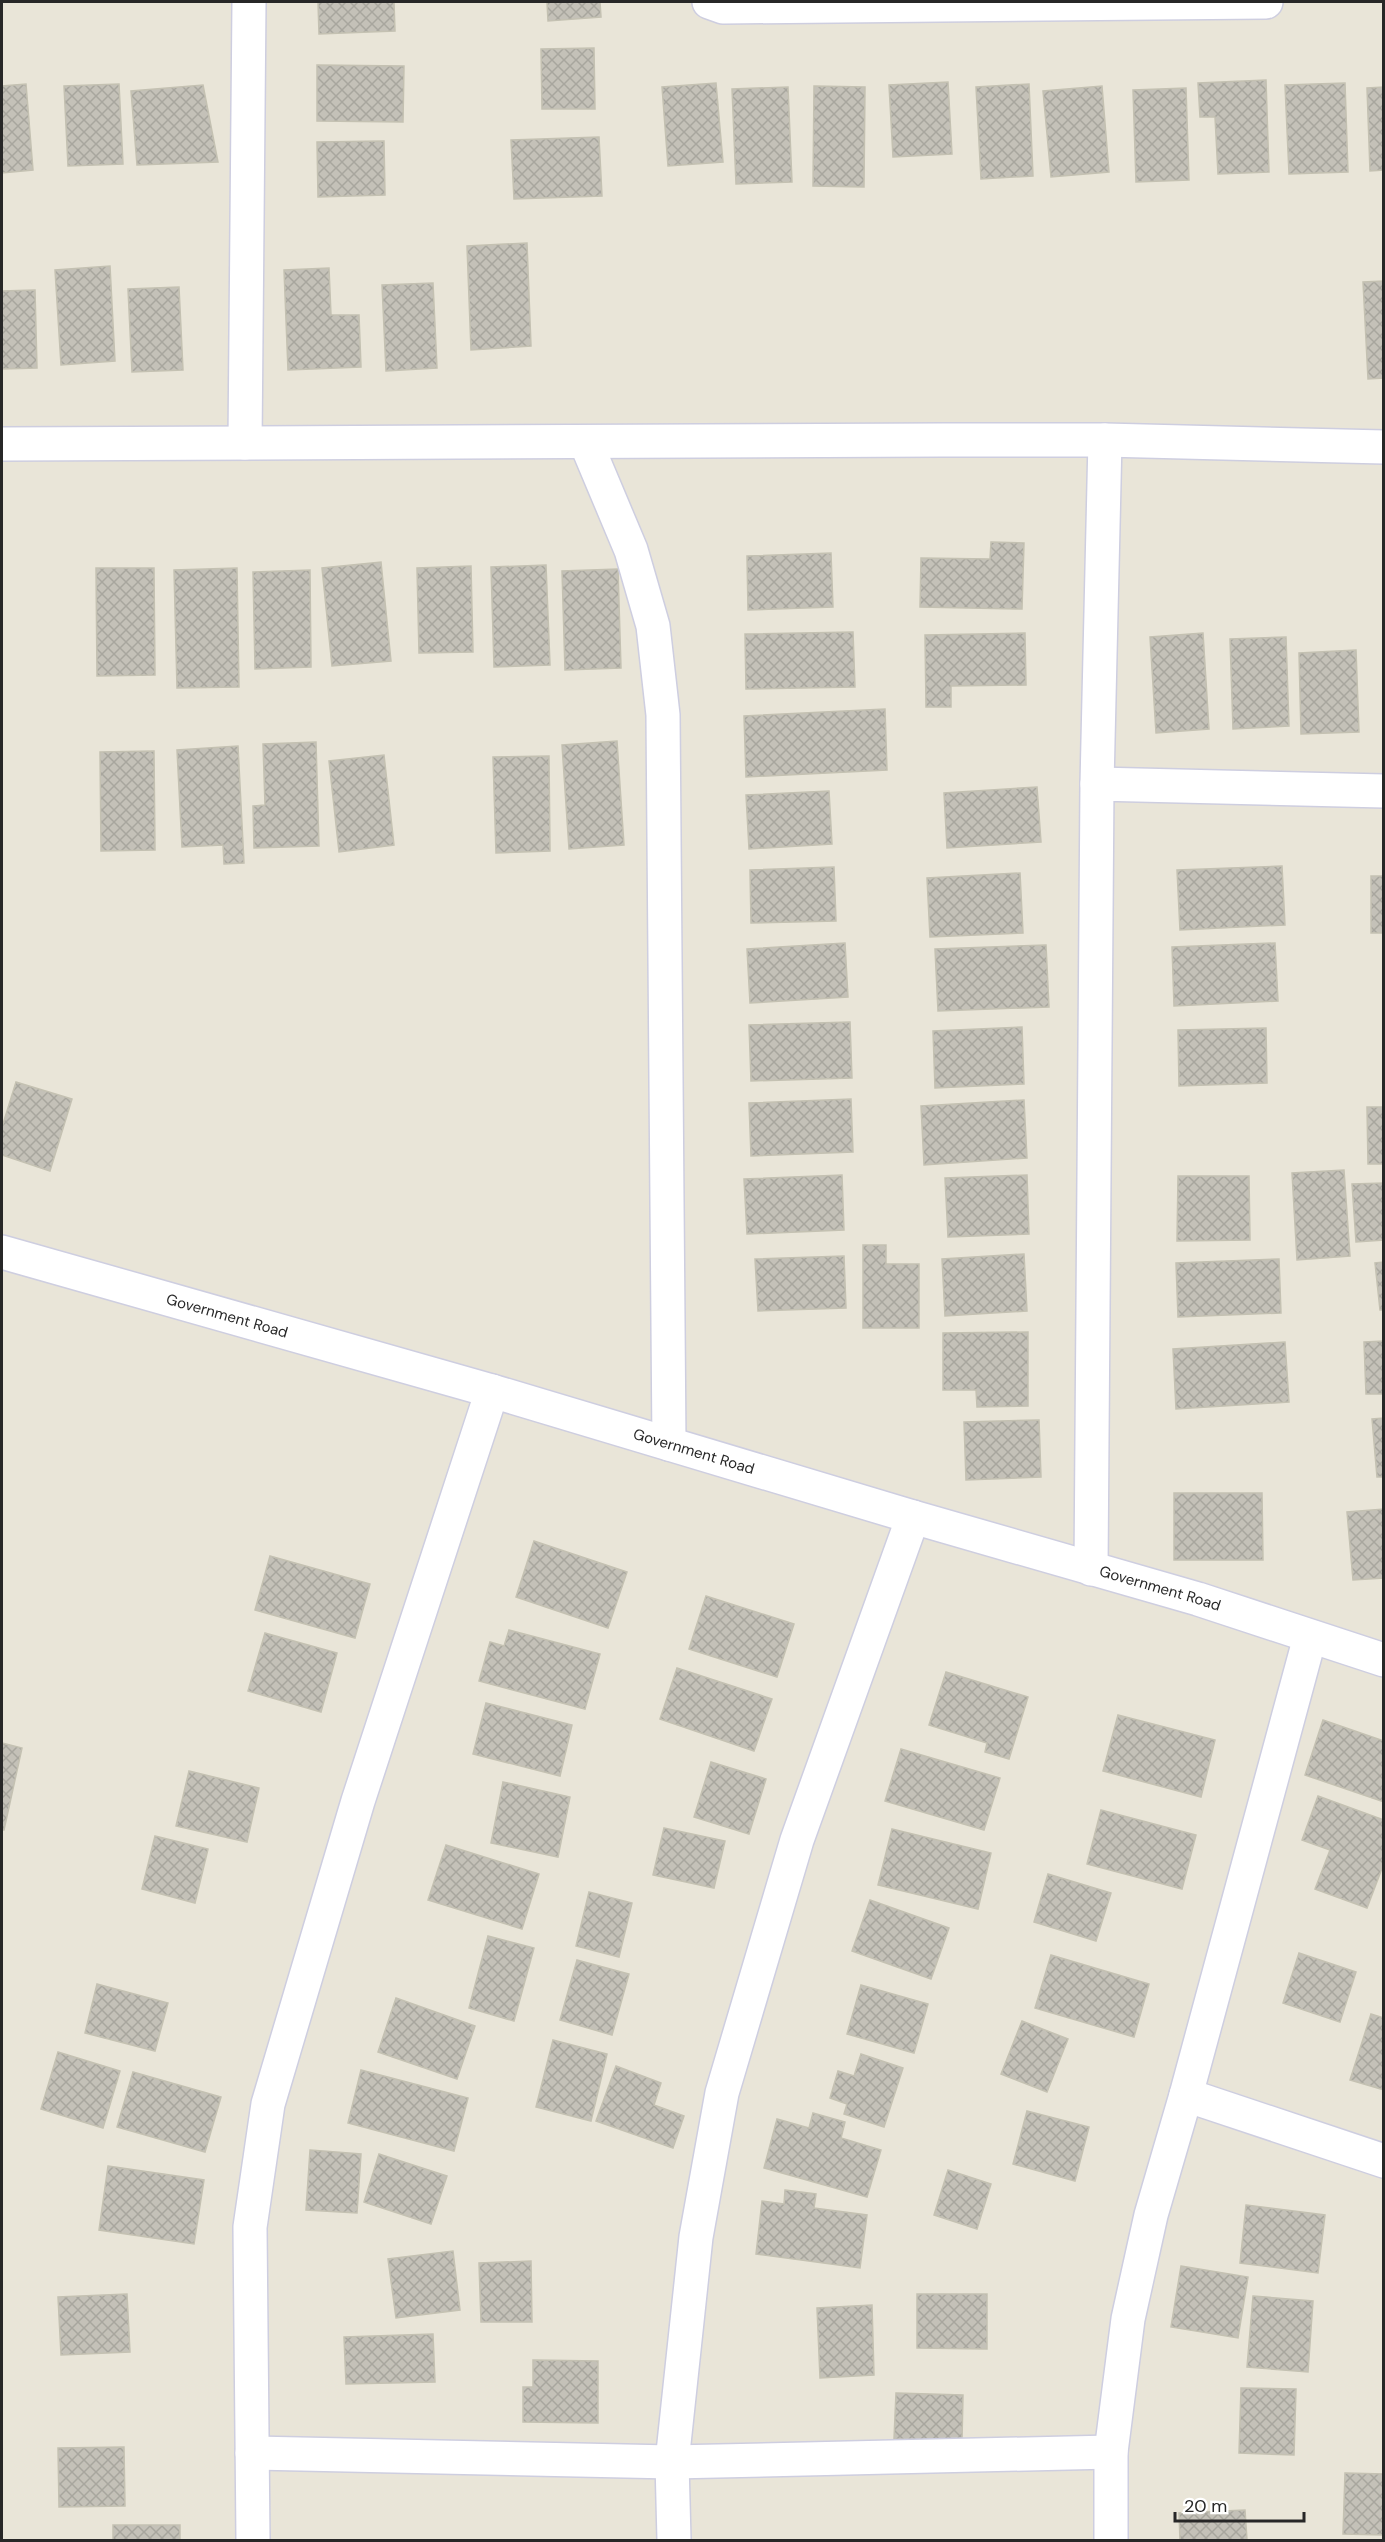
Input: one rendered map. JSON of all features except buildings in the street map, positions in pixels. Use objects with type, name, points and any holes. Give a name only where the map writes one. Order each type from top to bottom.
[{"type":"street","points":[[245,443],[249,2]]},
{"type":"street","points":[[709,2],[723,7],[1266,2]]},
{"type":"street","points":[[2,444],[1105,440],[1383,447]]},
{"type":"street","points":[[1091,1569],[1097,784],[1105,440]]},
{"type":"street","points":[[586,443],[631,550],[653,626],[663,715],[669,1444]]},
{"type":"street","points":[[1097,784],[1383,791]]},
{"type":"street","name":"Government Road","points":[[2,1252],[492,1391],[1198,1599],[1383,1660]]},
{"type":"street","points":[[252,2541],[250,2227],[268,2104],[358,1801],[492,1391]]},
{"type":"street","points":[[674,2541],[672,2462],[696,2237],[722,2093],[797,1840],[914,1517]]},
{"type":"street","points":[[1112,2541],[1111,2452],[1128,2319],[1151,2215],[1310,1637]]},
{"type":"street","points":[[1186,2094],[1383,2161]]},
{"type":"street","points":[[252,2453],[672,2462],[1111,2452]]}]
